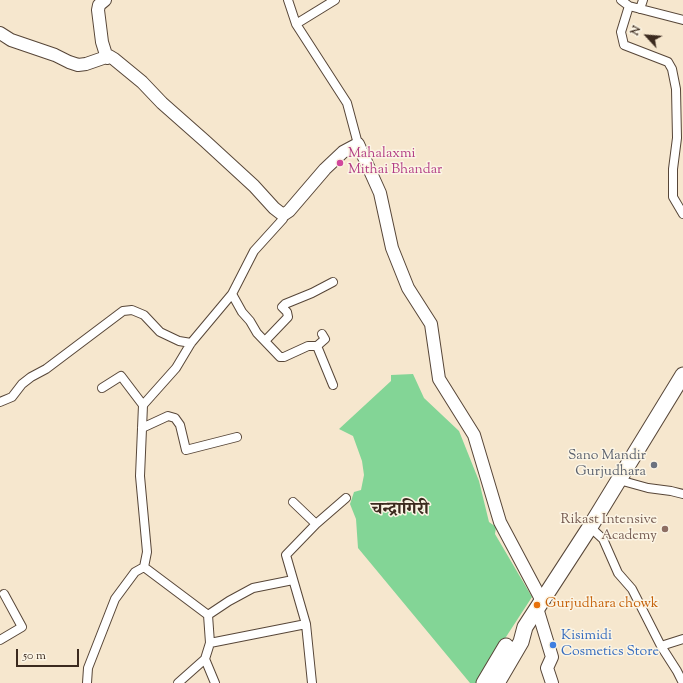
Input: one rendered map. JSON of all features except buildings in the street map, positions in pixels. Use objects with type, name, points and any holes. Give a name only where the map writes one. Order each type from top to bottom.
[{"type":"highway","points":[[484,683],[512,638],[525,627],[590,527],[683,375]]},
{"type":"highway","points":[[497,683],[521,642],[525,627]]},
{"type":"highway","points":[[492,683],[497,674],[507,665]]},
{"type":"street","points":[[106,0],[98,5],[98,10],[102,42],[107,58]]},
{"type":"street","points":[[288,0],[296,24],[347,103],[358,144],[380,193],[392,248],[408,288],[431,324],[439,379],[474,435],[500,522],[540,604],[552,657],[547,668],[552,683]]},
{"type":"street","points":[[296,24],[335,0]]},
{"type":"street","points":[[621,0],[628,6],[683,20]]},
{"type":"street","points":[[640,9],[643,0]]},
{"type":"street","points":[[628,6],[621,32],[624,45],[668,62],[672,69],[676,89],[677,138],[673,168],[673,197],[683,214]]},
{"type":"street","points":[[0,33],[12,40],[55,55],[78,65],[107,58],[109,56],[114,59],[142,82],[162,103],[205,140],[283,215]]},
{"type":"street","points":[[144,567],[146,546],[140,476],[143,405],[176,368],[191,343],[232,294],[254,251],[283,219],[283,215],[289,211],[325,169],[343,152],[358,144]]},
{"type":"street","points":[[265,341],[288,317],[287,312],[282,307],[284,304],[312,293],[333,282]]},
{"type":"street","points":[[232,294],[242,312],[250,321],[257,333],[280,357],[284,357],[308,346],[317,346],[325,339],[322,334]]},
{"type":"street","points":[[0,402],[12,397],[22,384],[46,369],[123,310],[132,310],[144,315],[160,332],[179,341],[191,343]]},
{"type":"street","points":[[317,346],[333,385]]},
{"type":"street","points":[[102,388],[120,376],[143,405]]},
{"type":"street","points":[[142,428],[168,416],[175,418],[180,425],[186,450],[237,437]]},
{"type":"street","points":[[619,480],[648,488],[671,490],[683,494]]},
{"type":"street","points":[[312,683],[306,624],[286,555],[316,524],[346,498]]},
{"type":"street","points":[[293,502],[316,524]]},
{"type":"street","points":[[590,527],[603,539],[618,573],[632,589],[661,646],[678,671],[683,683]]},
{"type":"street","points":[[144,567],[208,615],[210,643],[205,659],[178,683]]},
{"type":"street","points":[[87,683],[88,668],[115,599],[135,572],[144,567]]},
{"type":"street","points":[[208,615],[229,601],[253,588],[293,580]]},
{"type":"street","points":[[0,640],[22,627],[4,594]]},
{"type":"street","points":[[210,643],[306,624]]},
{"type":"street","points":[[661,646],[683,639]]},
{"type":"street","points":[[205,659],[215,683]]},
{"type":"green space","points":[[413,374],[424,398],[459,431],[479,481],[489,522],[496,527],[495,534],[532,597],[483,676],[476,683],[470,683],[358,548],[356,519],[350,504],[354,492],[361,490],[364,475],[362,461],[353,436],[339,429],[391,381],[391,375]]},
{"type":"place","name":"Mahalaxmi Mithai Bhandar","points":[[340,163]]},
{"type":"place","name":"Sano Mandir Gurjudhara","points":[[654,465]]},
{"type":"place","name":"Rikast Intensive Academy","points":[[665,529]]},
{"type":"place","name":"Gurjudhara chowk","points":[[537,605]]},
{"type":"place","name":"Kisimidi Cosmetics Store","points":[[553,645]]},
{"type":"district","name":"चन्द्रागिरी","points":[[400,511]]}]
